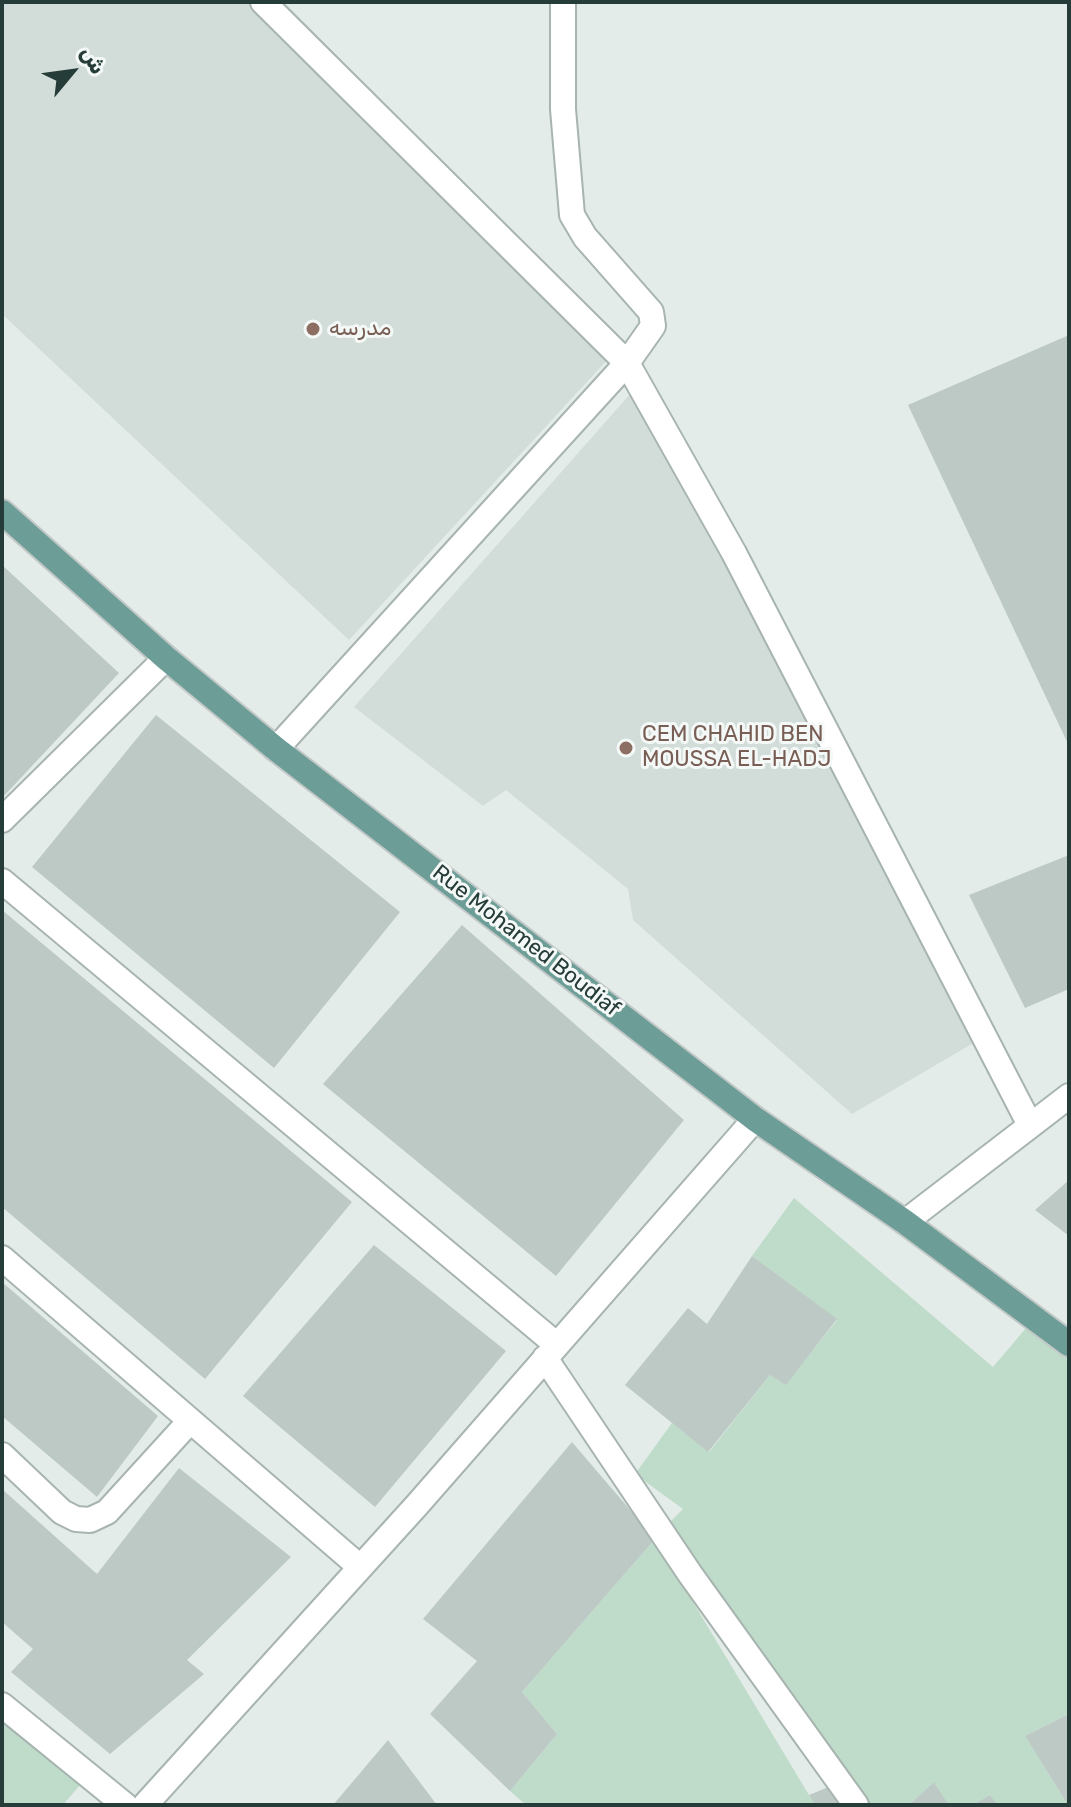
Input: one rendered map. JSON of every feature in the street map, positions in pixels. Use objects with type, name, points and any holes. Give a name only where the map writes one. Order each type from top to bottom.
[{"type":"main road","name":"Rue Mohamed Boudiaf","points":[[2,512],[166,658],[276,749],[755,1119],[905,1222],[1069,1344]]},
{"type":"street","points":[[263,2],[627,363],[734,553],[1030,1125]]},
{"type":"street","points":[[276,749],[627,363],[653,326],[651,312],[585,237],[572,215],[563,109],[563,2]]},
{"type":"street","points":[[2,820],[166,658]]},
{"type":"street","points":[[2,881],[551,1351],[690,1574],[856,1805]]},
{"type":"street","points":[[905,1222],[1069,1096]]},
{"type":"street","points":[[145,1805],[360,1567],[755,1119]]},
{"type":"street","points":[[2,1258],[360,1567]]},
{"type":"street","points":[[2,1455],[62,1512],[76,1519],[90,1520],[107,1512],[190,1421]]},
{"type":"street","points":[[2,1705],[125,1805]]},
{"type":"shaded area","name":"مدرسه","points":[[2,2],[284,2],[622,344],[349,640],[2,314]]},
{"type":"shaded area","name":"CEM CHAHID BEN MOUSSA EL-HADJ","points":[[646,376],[994,1031],[852,1114],[633,920],[628,889],[506,790],[483,806],[354,707]]},
{"type":"green space","points":[[794,1198],[993,1367],[1032,1321],[1069,1351],[1069,1714],[1025,1736],[1066,1802],[1062,1805],[998,1805],[990,1795],[972,1805],[949,1805],[934,1782],[909,1805],[868,1805],[669,1523],[683,1509],[635,1474],[672,1423],[709,1452],[770,1375],[786,1384],[837,1320],[752,1256]]},
{"type":"green space","points":[[655,1539],[815,1805],[526,1805],[510,1791],[557,1734],[522,1692]]},
{"type":"green space","points":[[2,1720],[80,1785],[63,1805],[2,1805]]},
{"type":"building","points":[[1069,335],[1069,746],[908,405]]},
{"type":"building","points":[[2,565],[119,673],[2,798]]},
{"type":"building","points":[[156,715],[400,912],[274,1068],[32,867]]},
{"type":"building","points":[[1069,855],[1069,989],[1025,1008],[969,895]]},
{"type":"building","points":[[2,910],[352,1202],[205,1379],[2,1207]]},
{"type":"building","points":[[462,925],[684,1120],[556,1276],[323,1084]]},
{"type":"building","points":[[1069,1180],[1069,1236],[1035,1210]]},
{"type":"building","points":[[374,1245],[506,1351],[375,1507],[243,1396]]},
{"type":"building","points":[[752,1256],[837,1319],[786,1385],[770,1375],[708,1452],[625,1385],[688,1308],[707,1324]]},
{"type":"building","points":[[2,1282],[158,1416],[97,1497],[2,1416]]},
{"type":"building","points":[[572,1442],[655,1539],[522,1692],[557,1734],[510,1791],[430,1714],[477,1661],[423,1619]]},
{"type":"building","points":[[179,1468],[291,1557],[187,1660],[204,1674],[110,1754],[11,1672],[33,1649],[2,1622],[2,1489],[97,1574]]},
{"type":"building","points":[[1069,1714],[1069,1805],[1062,1805],[1066,1802],[1025,1736]]},
{"type":"building","points":[[388,1740],[437,1805],[333,1805]]},
{"type":"building","points":[[934,1782],[949,1805],[909,1805]]},
{"type":"building","points":[[831,1786],[845,1805],[815,1805],[809,1795]]},
{"type":"building","points":[[990,1795],[998,1805],[972,1805]]},
{"type":"place","name":"مدرسه","points":[[313,329]]},
{"type":"place","name":"CEM CHAHID BEN MOUSSA EL-HADJ","points":[[626,748]]}]
